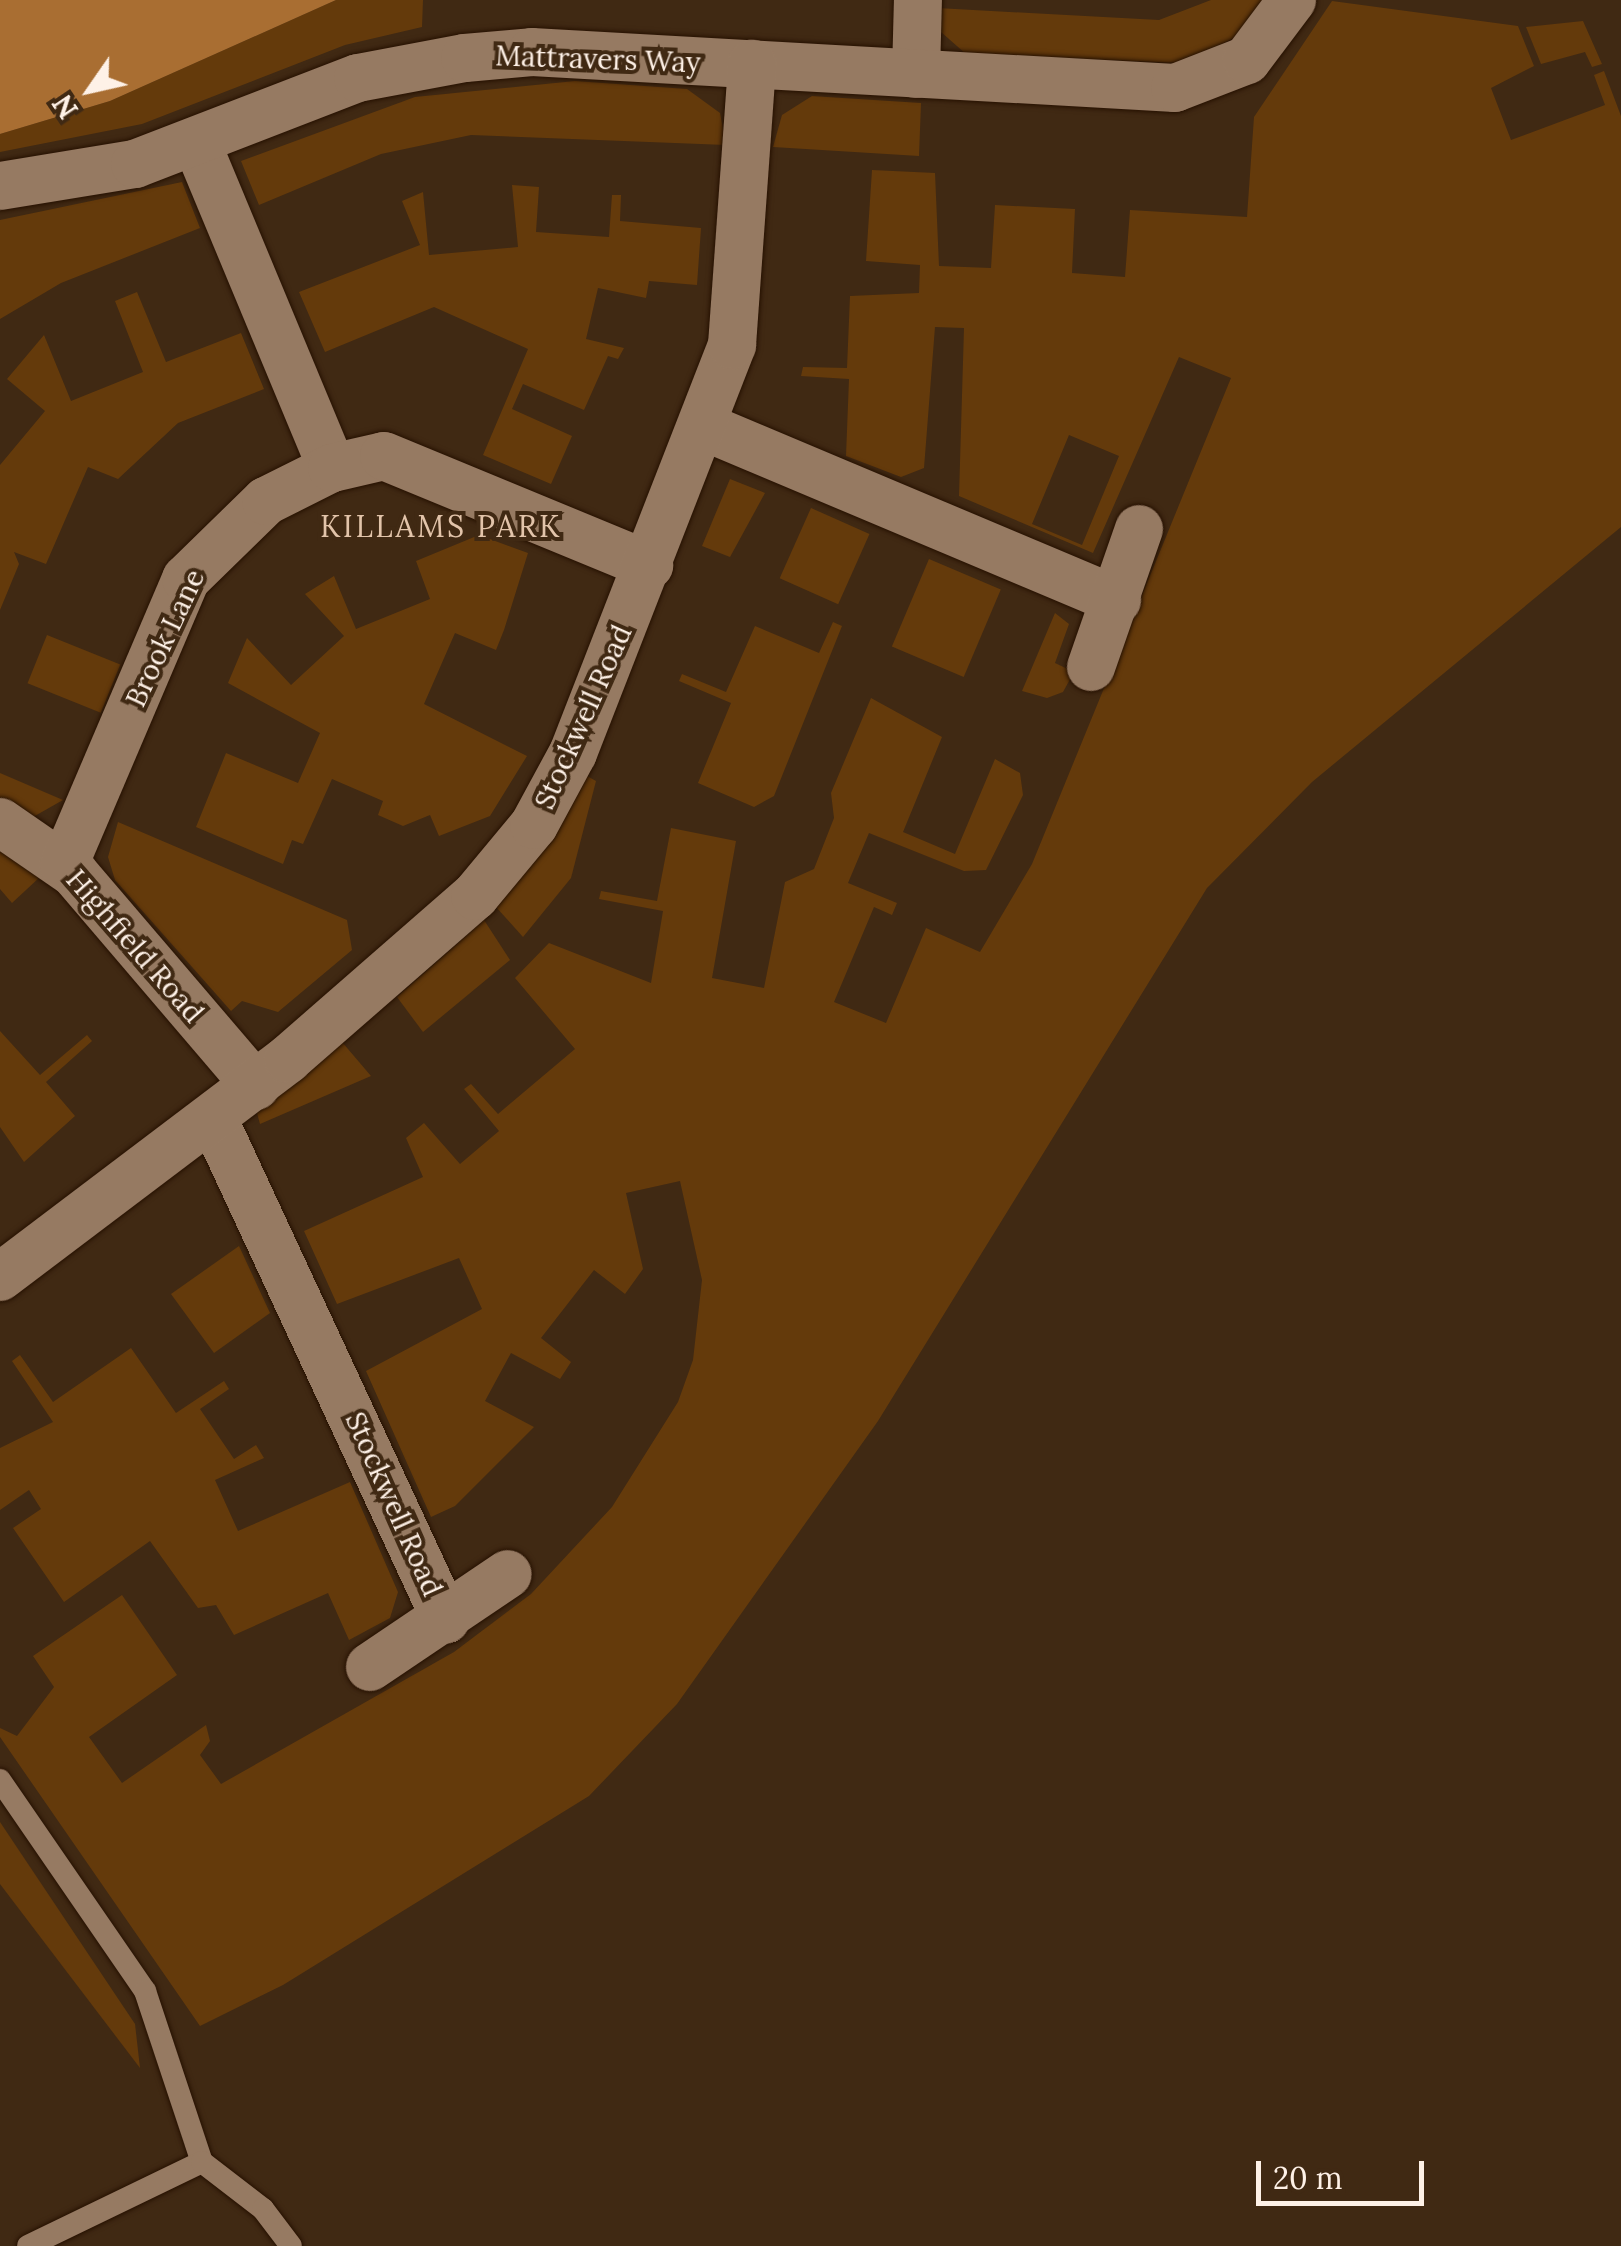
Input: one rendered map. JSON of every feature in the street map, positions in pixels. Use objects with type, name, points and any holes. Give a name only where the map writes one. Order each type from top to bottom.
[{"type":"street","points":[[916,74],[918,0]]},
{"type":"street","name":"Mattravers Way","points":[[0,186],[197,144],[358,78],[465,58],[532,52],[916,74],[1201,84],[1264,45],[1292,0]]},
{"type":"street","name":"Stockwell Road","points":[[0,1277],[256,1086],[476,896],[534,825],[649,565],[705,427],[736,328],[752,64]]},
{"type":"street","points":[[197,144],[332,468]]},
{"type":"street","points":[[705,427],[1118,600]]},
{"type":"street","name":"Brook Lane","points":[[64,865],[186,579],[266,501],[332,468],[384,456],[649,565]]},
{"type":"street","points":[[1091,667],[1118,600],[1138,529]]},
{"type":"street","name":"Highfield Road","points":[[0,822],[64,865],[256,1086]]},
{"type":"street","name":"Stockwell Road","points":[[213,1118],[446,1620]]},
{"type":"street","name":"Stockwell Road","points":[[370,1667],[446,1620],[508,1574]]},
{"type":"lane","points":[[0,1780],[145,1991],[202,2162],[263,2209],[292,2246]]},
{"type":"lane","points":[[28,2246],[202,2162]]},
{"type":"shaded area","points":[[0,0],[336,0],[110,101],[0,134]]},
{"type":"shaded area","points":[[336,0],[423,0],[422,27],[345,45],[142,124],[0,152],[0,134],[110,101]]},
{"type":"shaded area","points":[[1211,0],[1266,0],[1236,37],[1182,63],[966,54],[941,32],[937,8],[1159,20]]},
{"type":"shaded area","points":[[1332,1],[1518,26],[1534,66],[1491,88],[1511,140],[1605,105],[1594,75],[1604,71],[1621,116],[1621,527],[1312,782],[1207,888],[878,1421],[677,1704],[589,1796],[283,1985],[200,2026],[0,1737],[0,1728],[17,1736],[54,1687],[33,1656],[122,1595],[177,1675],[89,1737],[122,1783],[206,1725],[210,1741],[200,1755],[221,1784],[454,1652],[531,1594],[612,1507],[678,1402],[693,1360],[702,1280],[680,1181],[626,1193],[643,1269],[625,1294],[594,1270],[541,1338],[571,1362],[560,1379],[511,1353],[485,1401],[534,1427],[455,1506],[431,1517],[366,1371],[482,1309],[459,1258],[337,1304],[304,1231],[423,1177],[406,1138],[424,1123],[460,1164],[499,1131],[464,1089],[471,1084],[498,1114],[575,1049],[515,978],[549,943],[651,983],[663,911],[599,899],[601,891],[657,901],[671,828],[736,841],[712,978],[764,988],[785,882],[814,869],[834,818],[831,793],[871,698],[942,737],[903,832],[955,854],[995,759],[1020,773],[1023,795],[986,870],[964,871],[869,833],[848,883],[897,903],[892,915],[874,907],[834,1002],[886,1023],[926,928],[980,952],[1032,864],[1231,378],[1179,357],[1093,553],[959,496],[964,328],[935,327],[924,468],[901,477],[846,456],[849,379],[801,376],[803,367],[847,368],[850,296],[919,293],[920,265],[866,261],[872,170],[935,173],[939,266],[991,268],[995,205],[1075,209],[1072,273],[1125,277],[1130,210],[1247,217],[1254,117]],"holes":[[[1069,435],[1119,456],[1082,545],[1032,524]]]},
{"type":"shaded area","points":[[1583,21],[1602,64],[1592,67],[1585,52],[1541,64],[1526,27]]},
{"type":"shaded area","points":[[575,81],[687,89],[720,113],[726,145],[471,135],[381,154],[259,205],[241,161],[415,97]]},
{"type":"shaded area","points":[[812,96],[921,103],[919,156],[773,147],[782,115]]},
{"type":"shaded area","points":[[182,182],[200,228],[61,283],[0,319],[0,220]]},
{"type":"shaded area","points":[[512,185],[539,187],[536,232],[609,237],[612,195],[621,195],[620,221],[701,228],[697,285],[649,281],[646,298],[598,288],[586,339],[624,348],[618,359],[608,356],[584,410],[523,384],[512,409],[572,436],[551,484],[483,455],[528,349],[434,307],[325,352],[299,292],[420,245],[402,201],[423,192],[429,255],[518,247]]},
{"type":"shaded area","points":[[137,292],[166,362],[241,333],[264,389],[178,423],[118,479],[88,467],[46,564],[14,552],[19,564],[0,610],[0,465],[45,411],[7,379],[44,335],[71,401],[143,372],[115,301]]},
{"type":"shaded area","points":[[730,479],[765,493],[730,557],[702,546]]},
{"type":"shaded area","points":[[811,508],[869,534],[838,604],[780,578]]},
{"type":"shaded area","points":[[479,535],[528,553],[504,630],[496,650],[455,633],[424,704],[527,756],[490,816],[439,836],[430,815],[403,826],[378,815],[383,801],[332,779],[303,844],[292,840],[283,864],[196,827],[226,753],[298,783],[320,733],[228,683],[247,638],[291,685],[344,636],[305,594],[334,576],[356,629],[430,599],[416,561]]},
{"type":"shaded area","points":[[929,559],[1001,589],[964,677],[892,646]]},
{"type":"shaded area","points":[[1055,613],[1069,624],[1055,663],[1074,672],[1063,692],[1047,698],[1022,691]]},
{"type":"shaded area","points":[[833,622],[842,626],[774,796],[754,807],[698,783],[731,703],[679,681],[682,674],[726,692],[755,626],[819,653]]},
{"type":"shaded area","points":[[47,635],[120,665],[101,713],[28,683]]},
{"type":"shaded area","points":[[0,773],[63,800],[33,817],[0,798]]},
{"type":"shaded area","points":[[587,776],[596,781],[571,878],[523,937],[496,907]]},
{"type":"shaded area","points":[[118,822],[347,920],[352,950],[278,1012],[242,1001],[231,1011],[115,880],[108,857]]},
{"type":"shaded area","points":[[0,851],[40,877],[12,903],[0,889]]},
{"type":"shaded area","points":[[484,920],[510,960],[423,1032],[397,997]]},
{"type":"shaded area","points":[[0,1031],[40,1075],[87,1035],[92,1041],[46,1082],[75,1116],[24,1162],[0,1127]]},
{"type":"shaded area","points":[[342,1042],[371,1076],[260,1124],[257,1113]]},
{"type":"shaded area","points":[[239,1246],[270,1313],[214,1353],[171,1294]]},
{"type":"shaded area","points":[[131,1348],[176,1413],[224,1381],[229,1389],[200,1409],[234,1459],[256,1445],[264,1458],[215,1480],[238,1531],[350,1482],[398,1592],[390,1618],[349,1640],[328,1593],[234,1635],[216,1605],[198,1608],[150,1541],[64,1602],[13,1528],[41,1509],[29,1490],[0,1510],[0,1448],[53,1422],[12,1361],[20,1355],[53,1402]]},
{"type":"shaded area","points":[[0,1822],[135,2024],[140,2068],[0,1884]]},
{"type":"district","name":"KILLAMS PARK","points":[[441,526]]}]
